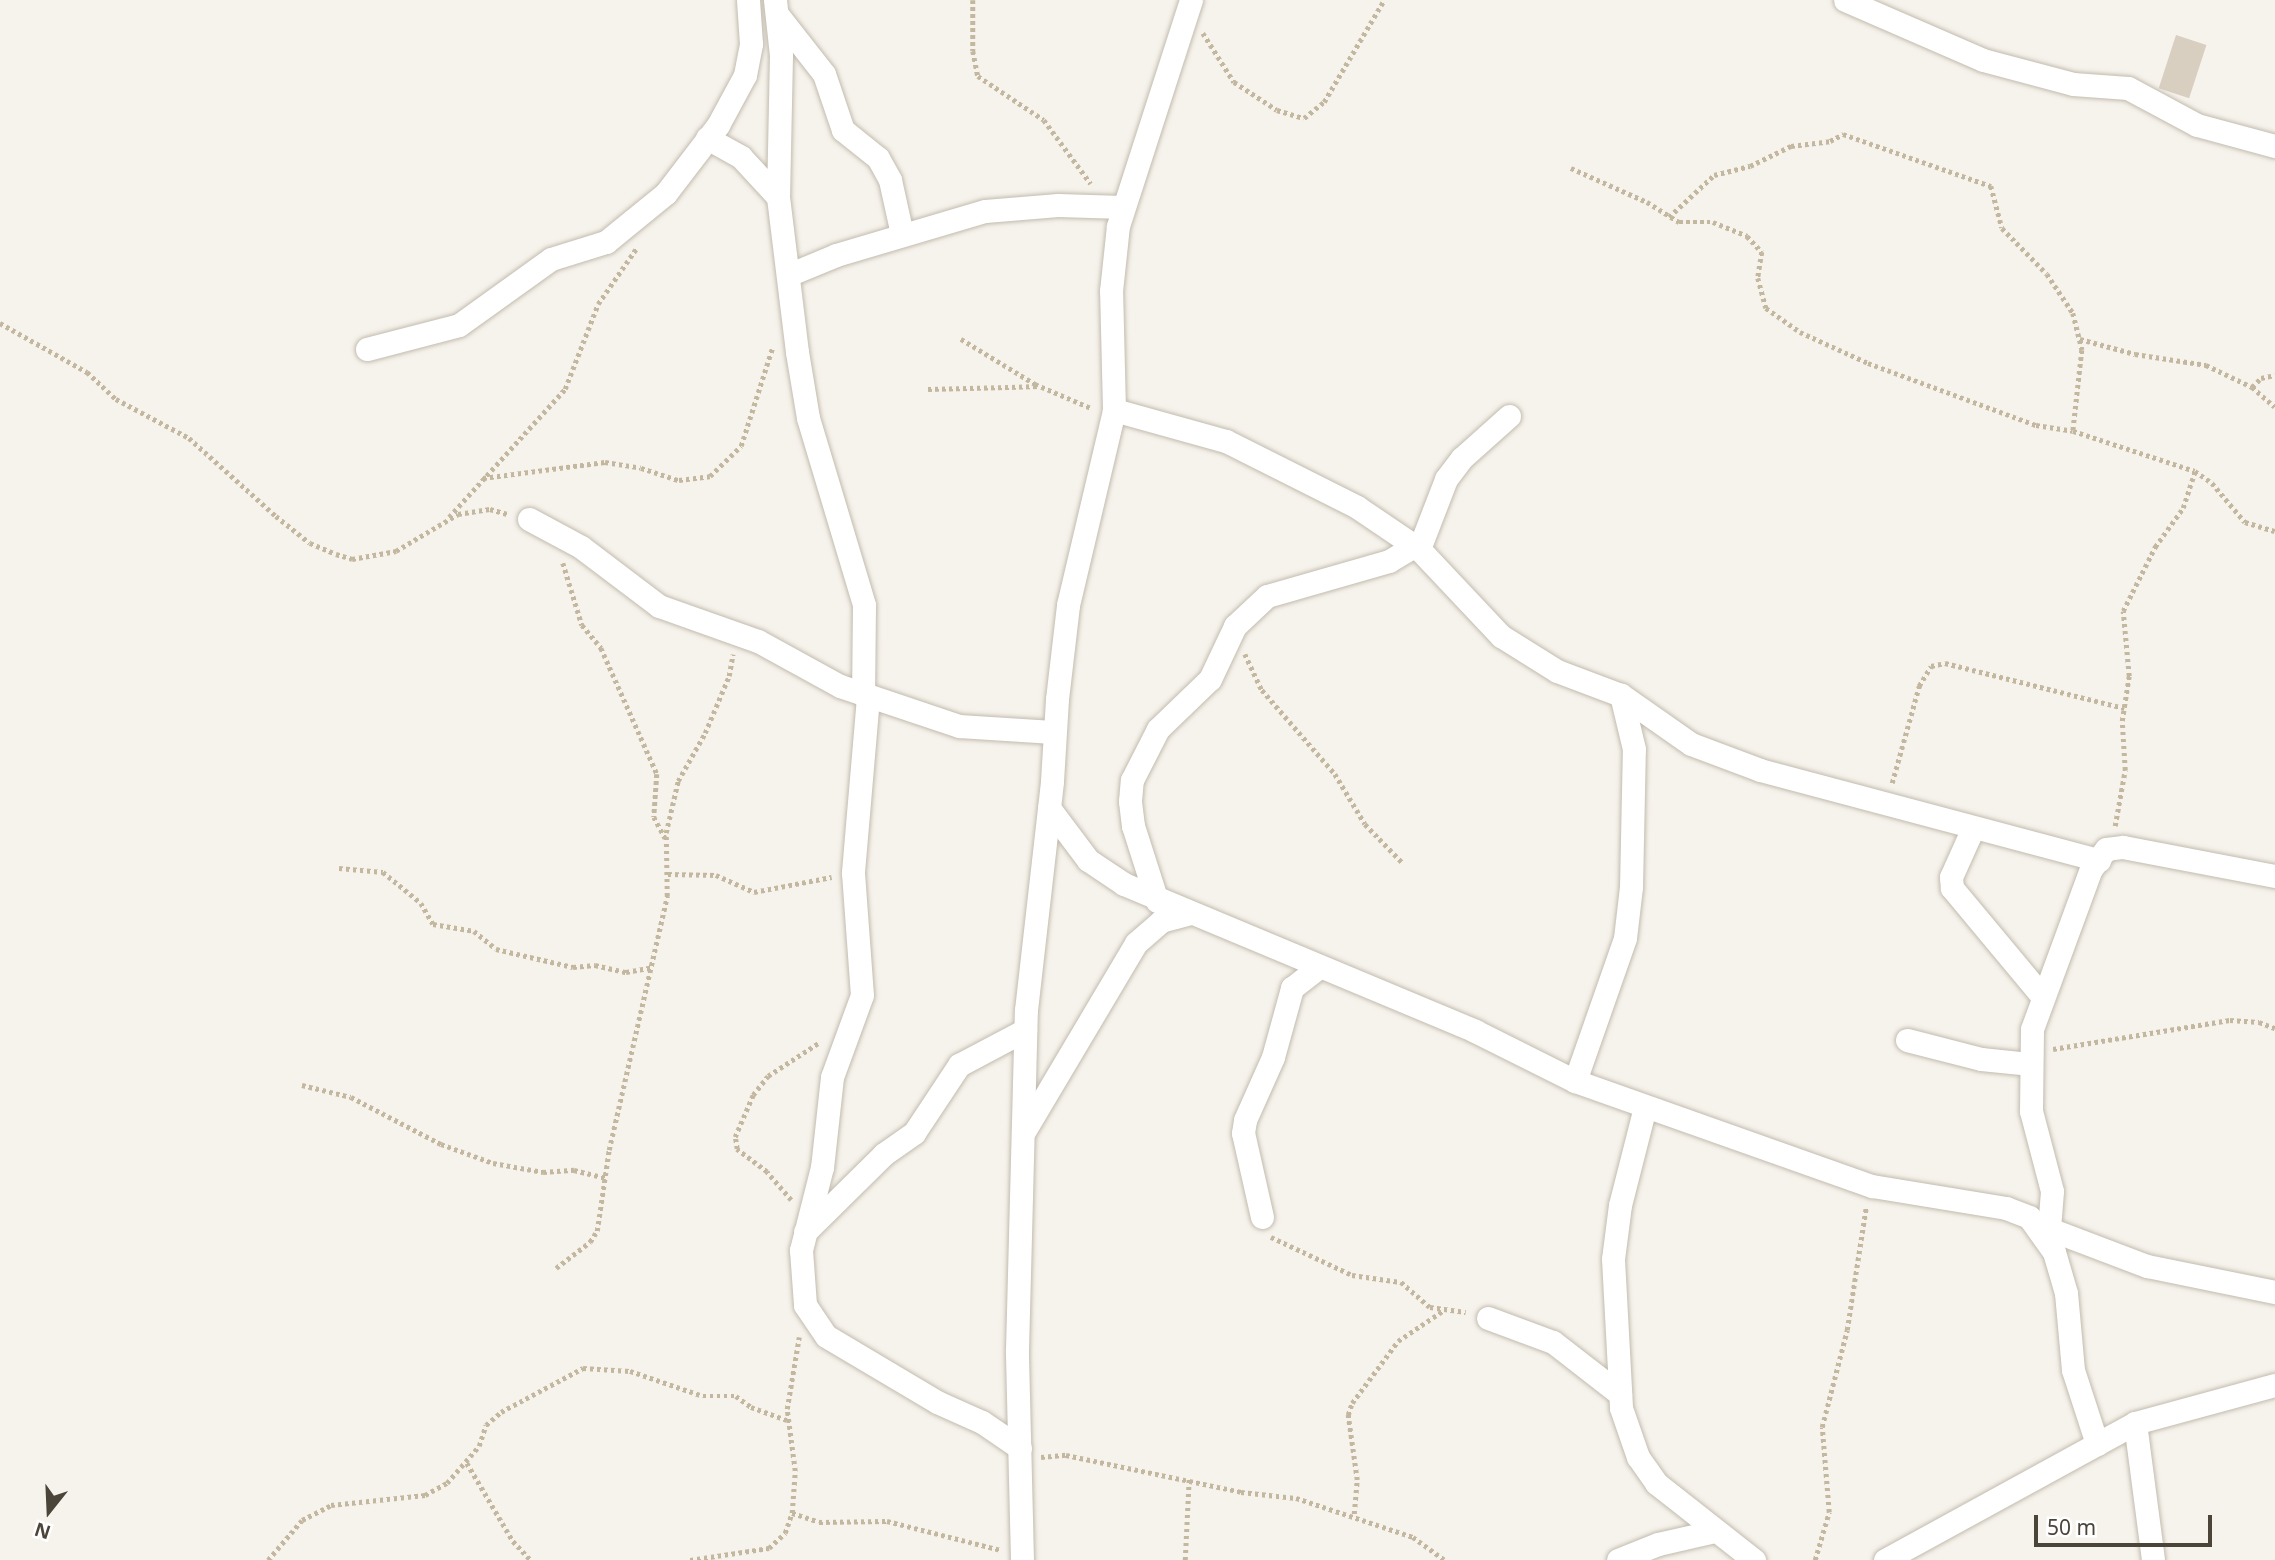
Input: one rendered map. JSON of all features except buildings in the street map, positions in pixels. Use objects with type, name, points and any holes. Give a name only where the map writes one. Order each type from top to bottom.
[{"type":"street","points":[[367,349],[459,325],[551,259],[606,242],[666,193],[707,138],[745,75],[751,44],[748,0]]},
{"type":"street","points":[[1845,0],[1983,60],[2073,84],[2128,89],[2197,125],[2275,146]]},
{"type":"street","points":[[776,7],[824,75],[843,130],[878,158],[890,180],[902,234]]},
{"type":"street","points":[[776,7],[781,55],[778,197],[808,418],[864,605],[865,696],[853,873],[862,995],[832,1077],[822,1167],[806,1224],[800,1265],[805,1305],[826,1336],[937,1402],[982,1422],[1020,1460]]},
{"type":"street","points":[[1022,1558],[1017,1350],[1025,1030],[1049,808],[1053,732],[1068,605],[1102,472],[1113,412],[1113,207],[1189,7]]},
{"type":"street","points":[[707,138],[741,157],[778,197]]},
{"type":"street","points":[[788,275],[902,234],[985,211],[1113,207]]},
{"type":"street","points":[[1113,412],[1226,441],[1263,457],[1357,507],[1417,547],[1502,636],[1557,671],[1620,695],[1672,733],[1720,757],[1973,828],[2103,855],[2178,855],[2275,876]]},
{"type":"street","points":[[1157,901],[1133,827],[1132,780],[1158,729],[1210,679],[1232,633],[1247,611],[1267,596],[1389,561],[1417,547],[1446,479],[1462,457],[1509,416]]},
{"type":"street","points":[[529,519],[581,547],[659,606],[737,633],[865,696],[959,726],[1053,732]]},
{"type":"street","points":[[1576,1081],[1625,938],[1631,887],[1634,749],[1620,695]]},
{"type":"street","points":[[1049,808],[1087,860],[1157,901],[1475,1031],[1576,1081],[1872,1186],[2006,1209],[2029,1217],[2050,1236],[2147,1266],[2275,1292]]},
{"type":"street","points":[[1973,828],[1951,877],[1952,888],[2041,995]]},
{"type":"street","points":[[2097,1444],[2073,1370],[2066,1293],[2050,1236],[2052,1191],[2032,1111],[2029,1062],[2041,995],[2077,899],[2103,855]]},
{"type":"street","points":[[1023,1133],[1072,1043],[1136,943],[1161,921],[1191,913]]},
{"type":"street","points":[[1262,1217],[1243,1133],[1245,1120],[1273,1057],[1292,988],[1319,967]]},
{"type":"street","points":[[806,1224],[884,1154],[914,1133],[959,1065],[1025,1030]]},
{"type":"street","points":[[1907,1040],[1981,1059],[2029,1062]]},
{"type":"street","points":[[1645,1107],[1620,1205],[1613,1259],[1620,1408],[1638,1457],[1656,1483],[1754,1560]]},
{"type":"street","points":[[1488,1318],[1553,1342],[1620,1394]]},
{"type":"street","points":[[1885,1560],[2135,1423],[2275,1385]]},
{"type":"street","points":[[2135,1423],[2153,1560]]},
{"type":"street","points":[[1618,1560],[1658,1544],[1715,1531]]},
{"type":"path","points":[[973,0],[973,51],[978,76],[1044,120],[1113,207]]},
{"type":"path","points":[[1189,7],[1210,42],[1220,66],[1234,82],[1277,110],[1304,117],[1324,102],[1384,0]]},
{"type":"path","points":[[1669,217],[1714,175],[1750,166],[1791,146],[1847,134],[1868,146],[1991,186],[2002,228],[2047,274],[2070,307],[2080,339],[2082,363],[2073,431]]},
{"type":"path","points":[[1571,169],[1647,202],[1669,217],[1725,225],[1758,244],[1763,258],[1759,295],[1766,308],[1800,332],[1868,363],[2012,417],[2073,431],[2195,471],[2212,483],[2245,522],[2275,531]]},
{"type":"path","points":[[0,323],[86,372],[116,399],[189,438],[243,489],[323,548],[352,559],[396,551],[447,519],[565,389],[598,304],[637,246]]},
{"type":"path","points":[[961,339],[1040,386],[1113,412]]},
{"type":"path","points":[[2080,339],[2135,354],[2206,365],[2252,387],[2275,407]]},
{"type":"path","points":[[483,478],[604,462],[679,480],[710,476],[741,446],[775,341]]},
{"type":"path","points":[[2252,387],[2261,378],[2275,374]]},
{"type":"path","points":[[928,390],[1040,386]]},
{"type":"path","points":[[2103,855],[2125,769],[2124,708],[2129,676],[2123,611],[2155,547],[2183,509],[2195,471]]},
{"type":"path","points":[[447,519],[490,509],[529,519]]},
{"type":"path","points":[[557,555],[582,625],[601,648],[657,774],[654,817],[665,839]]},
{"type":"path","points":[[556,1268],[590,1242],[597,1231],[607,1178],[609,1150],[653,967],[668,874],[665,839],[678,781],[729,676],[737,633]]},
{"type":"path","points":[[1232,633],[1262,690],[1335,774],[1365,824],[1402,862]]},
{"type":"path","points":[[1886,804],[1919,686],[1931,666],[1945,663],[2124,708]]},
{"type":"path","points":[[339,868],[383,872],[421,903],[433,924],[474,931],[496,949],[573,967],[595,965],[626,972],[653,967]]},
{"type":"path","points":[[668,874],[716,875],[754,892],[853,873]]},
{"type":"path","points":[[806,1224],[767,1172],[743,1155],[735,1137],[753,1095],[768,1076],[856,1013]]},
{"type":"path","points":[[2029,1062],[2059,1047],[2230,1020],[2259,1021],[2275,1028]]},
{"type":"path","points":[[302,1085],[351,1097],[441,1144],[493,1163],[543,1172],[574,1170],[607,1178]]},
{"type":"path","points":[[1815,1560],[1829,1512],[1822,1427],[1847,1329],[1854,1266],[1872,1186]]},
{"type":"path","points":[[1262,1217],[1278,1243],[1352,1275],[1401,1282],[1417,1299],[1444,1310],[1488,1318]]},
{"type":"path","points":[[690,1560],[769,1548],[785,1533],[792,1513],[795,1471],[787,1420],[805,1305]]},
{"type":"path","points":[[1354,1514],[1357,1480],[1348,1415],[1352,1403],[1398,1341],[1444,1310]]},
{"type":"path","points":[[268,1560],[302,1521],[331,1505],[425,1495],[447,1483],[467,1463],[486,1425],[501,1412],[583,1367],[630,1371],[703,1396],[736,1396],[751,1407],[787,1420]]},
{"type":"path","points":[[1020,1460],[1045,1455],[1066,1455],[1241,1492],[1296,1497],[1354,1514],[1413,1536],[1444,1560]]},
{"type":"path","points":[[467,1463],[513,1541],[531,1560]]},
{"type":"path","points":[[1185,1560],[1189,1479]]},
{"type":"path","points":[[792,1513],[819,1522],[887,1521],[1022,1558]]}]
